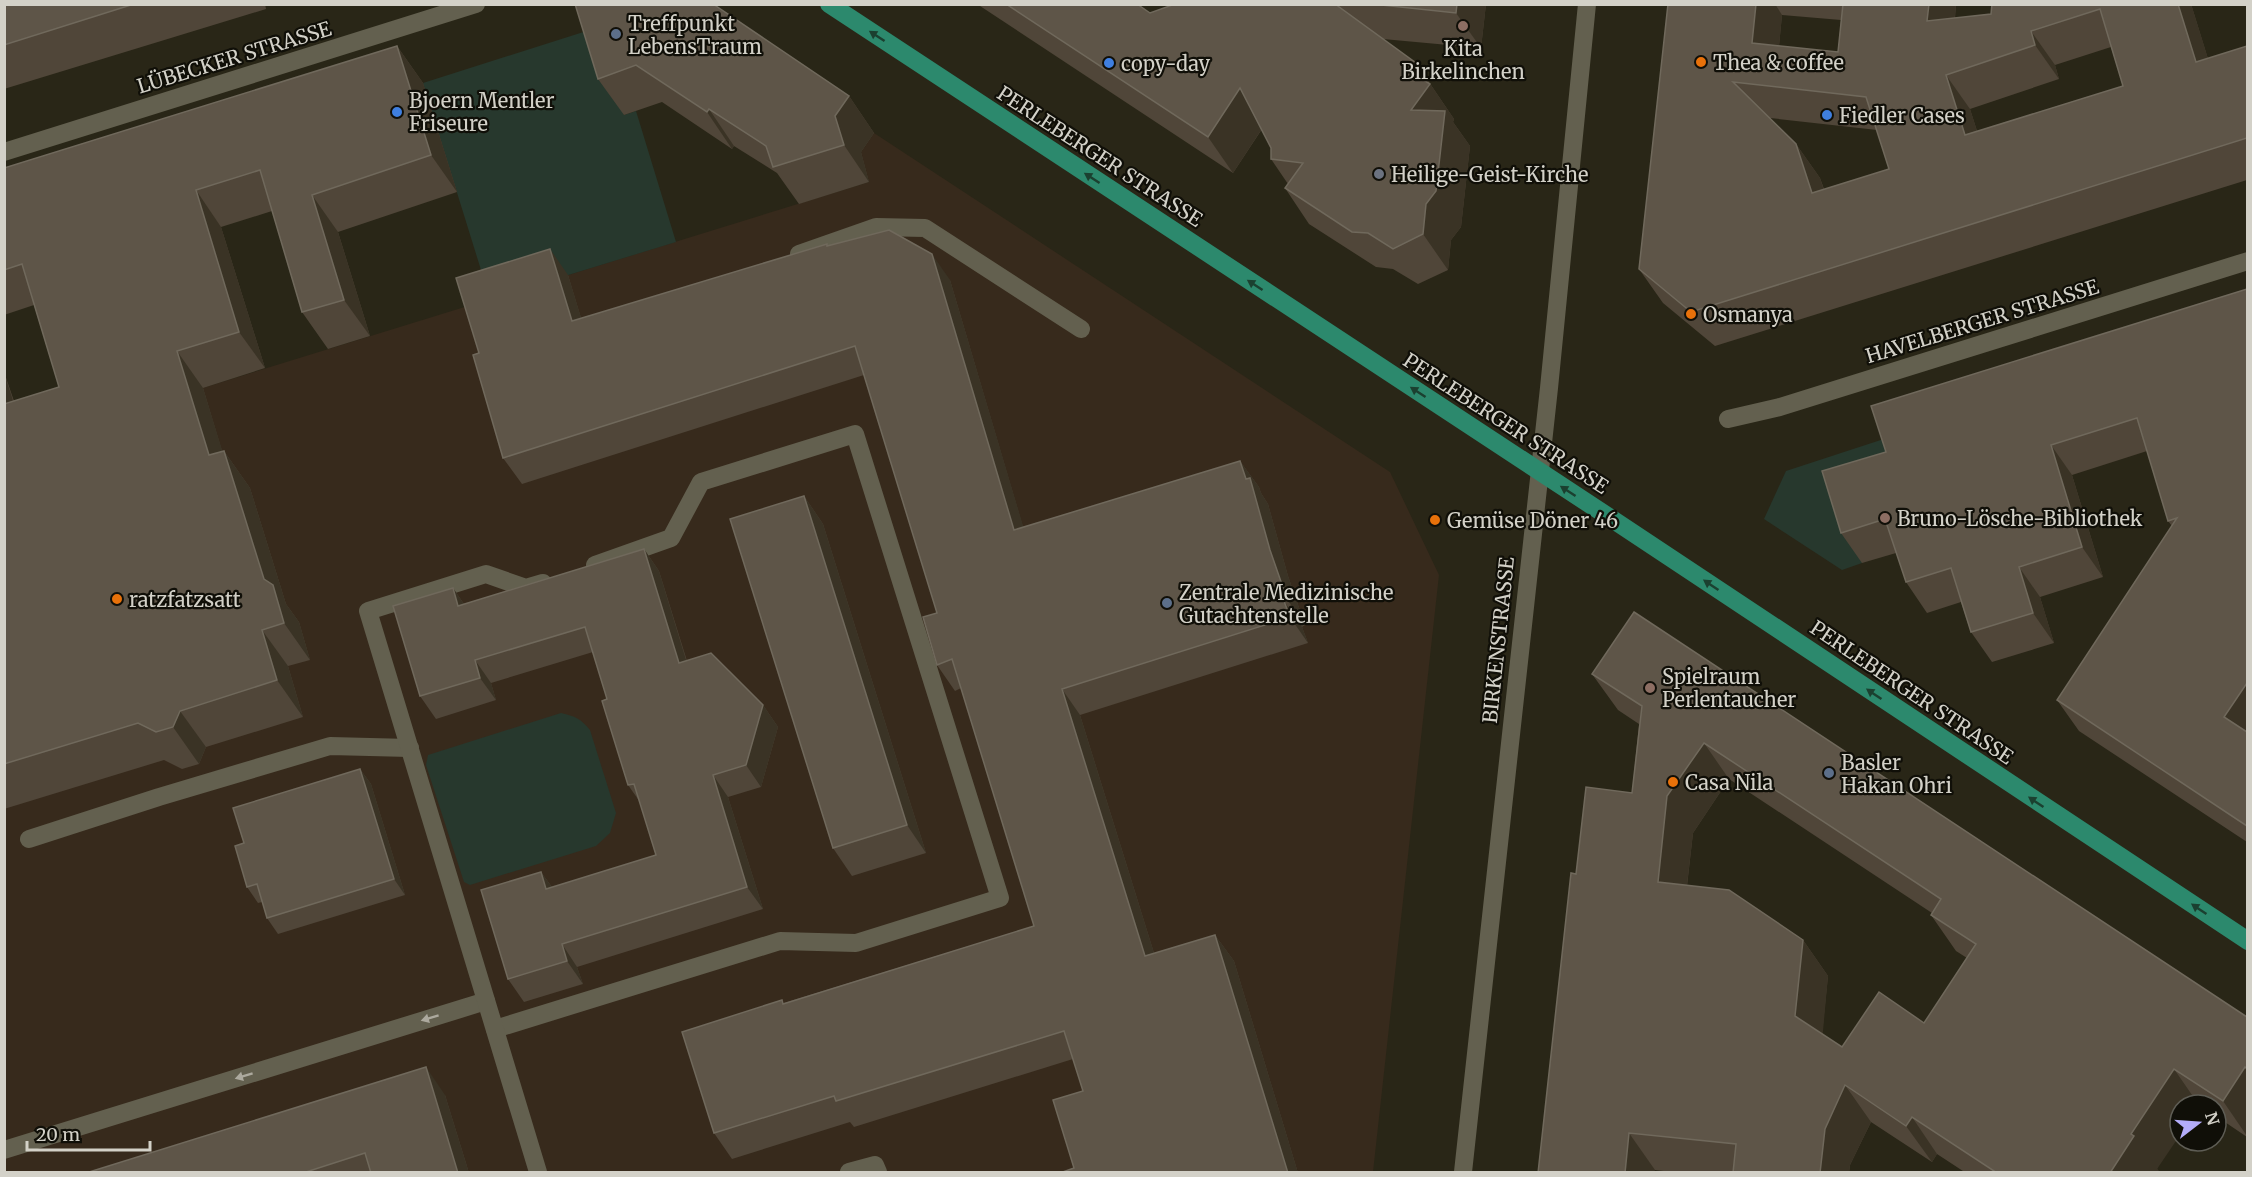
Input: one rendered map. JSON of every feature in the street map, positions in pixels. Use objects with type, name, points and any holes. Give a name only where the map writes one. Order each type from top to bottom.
[{"type":"main road","name":"PERLEBERGER STRASSE","points":[[830,4],[2247,941]]},
{"type":"street","name":"LÜBECKER STRASSE","points":[[4,152],[476,4]]},
{"type":"street","name":"BIRKENSTRASSE","points":[[1463,1173],[1549,388],[1587,4]]},
{"type":"street","points":[[788,257],[876,227],[925,228],[1081,329]]},
{"type":"street","name":"HAVELBERGER STRASSE","points":[[1728,419],[1780,407],[2247,261]]},
{"type":"street","points":[[495,1029],[780,941],[856,943],[1000,898],[855,434],[701,482],[671,538],[582,569]]},
{"type":"street","points":[[538,1173],[368,611],[486,574],[526,588],[560,577]]},
{"type":"street","points":[[29,839],[330,746],[410,748]]},
{"type":"street","points":[[4,1150],[486,1001]]},
{"type":"street","points":[[849,1173],[875,1164],[878,1173]]},
{"type":"shaded area","points":[[874,133],[1390,472],[1439,575],[1373,1172],[5,1172],[5,449],[869,182],[861,152]]},
{"type":"green space","points":[[596,28],[624,115],[636,111],[676,242],[490,299],[423,83]]},
{"type":"green space","points":[[1893,436],[1862,563],[1842,570],[1764,519],[1786,471]]},
{"type":"green space","points":[[561,713],[577,718],[590,730],[616,813],[610,833],[596,846],[470,885],[464,882],[426,765],[428,755]]},
{"type":"building","points":[[4,4],[134,4],[4,45]]},
{"type":"building","points":[[575,4],[713,4],[849,96],[835,116],[844,145],[773,167],[766,146],[709,109],[707,112],[636,65],[598,79]]},
{"type":"building","points":[[1006,4],[1137,4],[1150,13],[1175,4],[1335,4],[1416,63],[1419,77],[1430,84],[1411,110],[1445,111],[1436,191],[1426,204],[1423,234],[1393,249],[1368,233],[1352,232],[1285,188],[1303,163],[1271,159],[1271,148],[1240,88],[1208,137]]},
{"type":"building","points":[[1372,4],[1457,4],[1456,13]]},
{"type":"building","points":[[1668,4],[1756,4],[1752,43],[1838,52],[1843,4],[1929,4],[1927,21],[1991,14],[1992,4],[2178,4],[2196,62],[2247,46],[2247,138],[1691,312],[1639,269]],"holes":[[[2100,9],[2123,86],[1965,135],[1946,75],[2035,45],[2031,31]],[[1733,82],[1866,97],[1889,169],[1812,193],[1796,144]]]},
{"type":"building","points":[[397,46],[431,155],[312,195],[344,300],[302,312],[260,170],[196,190],[239,332],[177,351],[209,455],[224,451],[264,579],[273,585],[284,623],[262,630],[277,680],[180,711],[173,727],[156,732],[138,723],[4,764],[4,404],[59,387],[22,264],[4,270],[4,168]]},
{"type":"building","points":[[889,230],[932,254],[1014,530],[1240,461],[1246,479],[1250,478],[1270,550],[1287,599],[1284,601],[1290,617],[1062,689],[1145,956],[1215,935],[1288,1173],[1060,1173],[1074,1168],[1053,1100],[1083,1091],[1064,1031],[836,1101],[834,1096],[714,1133],[682,1032],[782,1000],[783,1004],[1034,926],[952,659],[937,665],[923,617],[937,613],[855,346],[503,458],[473,355],[479,353],[456,278],[550,249],[572,321],[827,244],[827,246]]},
{"type":"building","points":[[2247,289],[2247,683],[2224,717],[2247,732],[2247,826],[2057,700],[2177,518],[2168,521],[2137,418],[2051,445],[2082,547],[2019,567],[2033,613],[1971,632],[1951,568],[1906,582],[1885,519],[1841,533],[1822,471],[1886,452],[1871,406]]},
{"type":"building","points":[[804,496],[907,825],[833,848],[730,519]]},
{"type":"building","points":[[644,549],[679,663],[711,653],[763,705],[746,765],[713,775],[747,887],[562,944],[567,961],[508,979],[481,890],[541,872],[546,889],[656,855],[634,784],[628,785],[602,701],[607,699],[585,627],[475,660],[480,678],[420,696],[393,606],[453,588],[458,606]]},
{"type":"building","points":[[1634,612],[2247,1017],[2247,1069],[2245,1067],[2228,1093],[2211,1093],[2174,1069],[2131,1134],[2134,1136],[2110,1173],[1997,1173],[1912,1117],[1906,1126],[1845,1085],[1825,1129],[1820,1173],[1733,1173],[1736,1144],[1629,1133],[1625,1173],[1538,1173],[1571,873],[1576,874],[1586,787],[1632,793],[1642,706],[1592,674]],"holes":[[[1704,743],[1941,899],[1931,915],[1976,944],[1924,1023],[1879,992],[1842,1047],[1795,1016],[1803,940],[1729,890],[1658,882],[1667,796]]]},
{"type":"building","points":[[360,769],[394,879],[267,918],[257,884],[247,887],[235,846],[244,843],[233,808]]},
{"type":"building","points":[[426,1067],[458,1173],[371,1173],[365,1153],[303,1173],[86,1173]]},
{"type":"place","name":"Kita Birkelinchen","points":[[1463,26]]},
{"type":"place","name":"Treffpunkt LebensTraum","points":[[616,34]]},
{"type":"place","name":"Thea & coffee","points":[[1701,62]]},
{"type":"place","name":"copy-day","points":[[1109,63]]},
{"type":"place","name":"Bjoern Mentler Friseure","points":[[397,112]]},
{"type":"place","name":"Fiedler Cases","points":[[1827,115]]},
{"type":"place","name":"Heilige-Geist-Kirche","points":[[1379,174]]},
{"type":"place","name":"Osmanya","points":[[1691,314]]},
{"type":"place","name":"Bruno-Lösche-Bibliothek","points":[[1885,518]]},
{"type":"place","name":"Gemüse Döner 46","points":[[1435,520]]},
{"type":"place","name":"ratzfatzsatt","points":[[117,599]]},
{"type":"place","name":"Zentrale Medizinische Gutachtenstelle","points":[[1167,603]]},
{"type":"place","name":"Spielraum Perlentaucher","points":[[1650,688]]},
{"type":"place","name":"Basler Hakan Ohri","points":[[1829,773]]},
{"type":"place","name":"Casa Nila","points":[[1673,782]]}]
